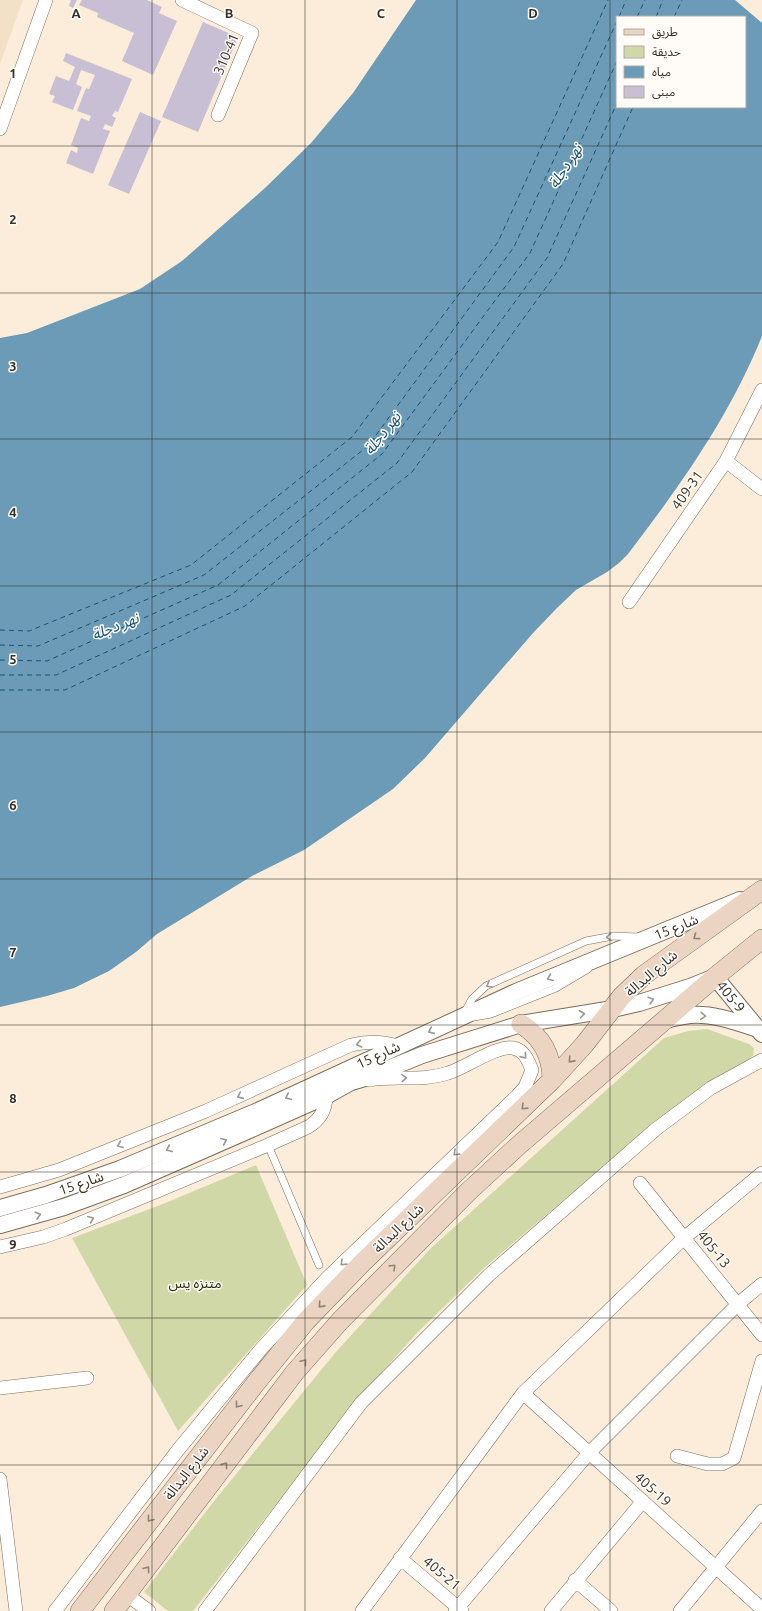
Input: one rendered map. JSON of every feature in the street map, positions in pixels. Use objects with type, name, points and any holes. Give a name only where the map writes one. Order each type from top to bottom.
[{"type":"main road","name":"شارع البدالة","points":[[80,1611],[259,1379],[306,1321],[362,1263],[552,1080],[584,1045],[622,996],[644,975],[758,892]]},
{"type":"main road","name":"شارع البدالة","points":[[114,1611],[290,1378],[340,1320],[480,1181],[536,1130],[664,1020],[762,939]]},
{"type":"main road","points":[[521,1024],[531,1030],[545,1047],[550,1058],[552,1080]]},
{"type":"street","points":[[0,129],[46,0]]},
{"type":"street","name":"310-41","points":[[182,0],[252,33],[218,115]]},
{"type":"street","name":"409-31","points":[[629,602],[726,462],[762,390]]},
{"type":"street","points":[[726,462],[762,489]]},
{"type":"street","name":"شارع 15","points":[[0,1225],[94,1196],[261,1117],[314,1085],[397,1046],[602,957],[758,892]]},
{"type":"street","name":"شارع 15","points":[[0,1208],[46,1195],[120,1170],[261,1117],[326,1096],[351,1082],[488,1033],[521,1024],[613,1009],[665,996],[715,977]]},
{"type":"street","name":"405-9","points":[[715,977],[760,1032]]},
{"type":"street","points":[[664,1020],[690,1015],[707,1016],[741,1023],[760,1032]]},
{"type":"street","points":[[0,1187],[59,1170],[206,1111],[351,1045],[379,1042],[397,1046],[404,1062]]},
{"type":"street","points":[[55,1611],[178,1450],[261,1349],[328,1277],[517,1096],[525,1087],[532,1070],[525,1054],[518,1049],[507,1047],[448,1073],[416,1078],[379,1078],[351,1082]]},
{"type":"street","points":[[205,1611],[361,1403],[489,1275],[656,1129],[711,1088],[762,1060]]},
{"type":"street","points":[[304,1066],[314,1085]]},
{"type":"street","points":[[0,1247],[36,1239],[66,1229],[268,1145],[314,1124],[325,1108],[326,1096]]},
{"type":"street","points":[[362,1611],[523,1393],[684,1238],[761,1174]]},
{"type":"street","name":"405-13","points":[[640,1183],[762,1335]]},
{"type":"street","points":[[458,1610],[589,1453],[738,1304],[762,1284]]},
{"type":"street","points":[[677,1456],[708,1464],[722,1464],[734,1458],[762,1361]]},
{"type":"street","points":[[0,1388],[87,1378]]},
{"type":"street","name":"405-19","points":[[523,1393],[762,1609]]},
{"type":"street","points":[[0,1479],[16,1611]]},
{"type":"street","points":[[551,1611],[575,1580],[643,1501]]},
{"type":"street","points":[[680,1611],[762,1511]]},
{"type":"street","name":"405-21","points":[[400,1558],[458,1610]]},
{"type":"street","points":[[575,1580],[611,1611]]},
{"type":"street","points":[[127,1595],[149,1611]]},
{"type":"lane","points":[[462,1017],[472,999],[486,986],[586,941],[614,936],[648,938]]},
{"type":"lane","points":[[268,1145],[319,1265]]},
{"type":"shaded area","points":[[0,0],[23,0],[0,64]]},
{"type":"green space","points":[[707,1029],[749,1044],[754,1048],[753,1056],[639,1136],[485,1267],[417,1333],[357,1400],[193,1611],[168,1611],[144,1592],[214,1501],[335,1353],[430,1249],[664,1038],[688,1031]]},
{"type":"green space","name":"متنزه يس","points":[[256,1165],[307,1285],[178,1431],[72,1238],[163,1204]]},
{"type":"water","name":"نهر دجلة","points":[[416,0],[762,0],[762,336],[735,394],[702,450],[685,476],[628,554],[607,572],[576,590],[557,608],[533,633],[425,758],[393,789],[304,850],[252,876],[157,934],[136,952],[109,971],[74,988],[0,1007],[0,338],[27,333],[140,289],[182,261],[265,188],[311,143],[353,93]]},
{"type":"pier","points":[[735,0],[762,0],[762,23]]},
{"type":"building","points":[[71,0],[77,0],[73,8],[69,6]]},
{"type":"building","points":[[82,0],[147,0],[162,7],[159,13],[177,21],[153,75],[122,61],[134,33],[97,17],[98,13],[79,5]]},
{"type":"building","points":[[203,22],[238,37],[198,132],[162,117]]},
{"type":"building","points":[[66,53],[132,79],[118,112],[115,111],[112,116],[116,118],[112,127],[105,124],[103,129],[110,131],[93,174],[66,163],[71,150],[77,153],[78,148],[71,145],[81,118],[89,121],[91,116],[77,111],[86,88],[89,89],[95,75],[81,70],[76,84],[82,87],[73,110],[52,102],[55,96],[49,94],[56,76],[69,81],[75,67],[63,61]]},
{"type":"building","points":[[140,112],[161,121],[129,194],[108,185]]},
{"type":"ferry route","points":[[0,630],[29,631],[191,565],[352,437],[498,242],[608,0]]},
{"type":"ferry route","points":[[619,16],[626,0]]},
{"type":"ferry route","points":[[637,16],[645,0]]},
{"type":"ferry route","points":[[656,16],[663,0]]},
{"type":"ferry route","points":[[674,16],[682,0]]},
{"type":"ferry route","points":[[0,645],[38,646],[204,575],[368,446],[514,247],[616,23]]},
{"type":"ferry route","points":[[0,660],[47,661],[218,585],[382,454],[530,253],[616,63]]},
{"type":"ferry route","points":[[0,675],[56,675],[231,595],[397,463],[547,258],[616,105]]},
{"type":"ferry route","points":[[0,690],[65,690],[245,606],[412,472],[563,264],[633,108]]}]
